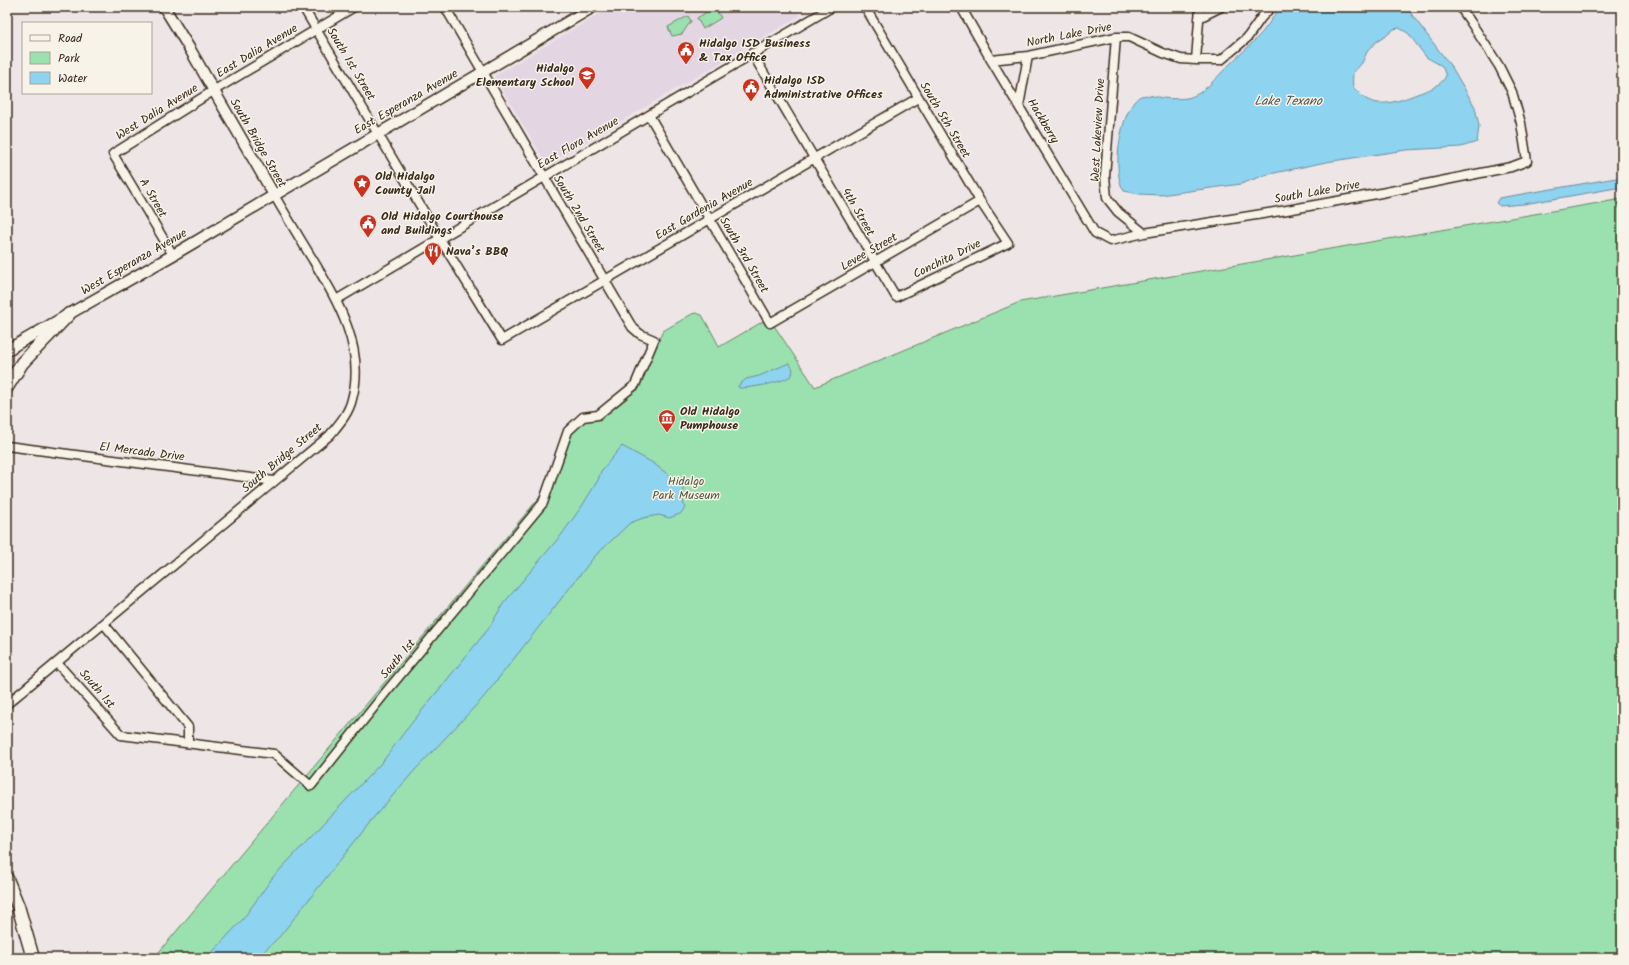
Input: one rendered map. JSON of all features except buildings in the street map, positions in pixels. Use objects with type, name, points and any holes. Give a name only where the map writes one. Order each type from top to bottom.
[{"type":"main road","points":[[7,387],[22,363],[69,314]]},
{"type":"main road","points":[[7,879],[18,906],[33,958]]},
{"type":"street","name":"South Bridge Street","points":[[7,704],[330,435],[343,420],[352,400],[356,360],[349,333],[336,300],[164,7]]},
{"type":"street","name":"South 1st Street","points":[[303,7],[440,239],[502,340]]},
{"type":"street","name":"East Dalia Avenue","points":[[213,91],[354,7]]},
{"type":"street","name":"South 2nd Street","points":[[445,7],[543,177],[635,330],[654,340],[635,385],[598,415],[583,417],[568,431]]},
{"type":"street","name":"East Flora Avenue","points":[[336,300],[832,7]]},
{"type":"street","name":"South 5th Street","points":[[866,7],[980,202],[1008,243]]},
{"type":"street","name":"Hackberry","points":[[961,7],[991,60],[1095,233],[1110,241]]},
{"type":"street","points":[[1196,60],[1200,7]]},
{"type":"street","points":[[1199,18],[1221,7]]},
{"type":"street","name":"North Lake Drive","points":[[991,60],[1028,56],[1116,37],[1129,37],[1163,53],[1181,59],[1222,60],[1247,38],[1260,18],[1272,7]]},
{"type":"street","name":"South Lake Drive","points":[[1110,241],[1144,233],[1371,195],[1511,167],[1528,161],[1521,123],[1512,92],[1499,66],[1460,7]]},
{"type":"street","name":"East Esperanza Avenue","points":[[274,195],[589,8]]},
{"type":"street","name":"West Lakeview Drive","points":[[1116,37],[1105,176],[1107,198],[1118,212],[1144,233]]},
{"type":"street","name":"4th Street","points":[[752,53],[874,263],[896,297]]},
{"type":"street","points":[[1019,106],[1028,56]]},
{"type":"street","name":"West Dalia Avenue","points":[[113,154],[213,91]]},
{"type":"street","name":"East Gardenia Avenue","points":[[502,340],[918,98]]},
{"type":"street","name":"South 3rd Street","points":[[648,115],[770,323]]},
{"type":"street","name":"A Street","points":[[113,154],[173,255]]},
{"type":"street","name":"West Esperanza Avenue","points":[[8,349],[173,255],[274,195]]},
{"type":"street","name":"Levee Street","points":[[770,323],[980,202]]},
{"type":"street","name":"Conchita Drive","points":[[896,297],[1008,243]]},
{"type":"street","name":"South 1st","points":[[57,663],[121,735],[274,754],[311,786],[391,686],[543,502],[568,431]]},
{"type":"street","name":"El Mercado Drive","points":[[7,446],[274,481]]},
{"type":"street","points":[[104,624],[188,727],[188,743]]},
{"type":"shaded area","name":"Hidalgo Elementary School","points":[[611,7],[794,7],[800,16],[547,165],[494,76]]},
{"type":"green space","points":[[715,7],[721,18],[703,29],[697,18]]},
{"type":"green space","points":[[688,16],[691,21],[682,34],[672,36],[668,27]]},
{"type":"green space","name":"Hidalgo Park Museum","points":[[1622,199],[1622,958],[154,958],[543,493],[578,417],[584,413],[612,405],[639,389],[639,382],[663,331],[692,314],[696,313],[702,315],[719,347],[769,318],[815,387],[1020,302]]},
{"type":"water","name":"Lake Texano","points":[[1279,7],[1406,7],[1453,69],[1475,107],[1479,126],[1477,142],[1461,147],[1406,150],[1326,162],[1265,175],[1241,184],[1160,195],[1139,194],[1124,191],[1120,182],[1118,157],[1122,128],[1132,104],[1139,97],[1145,95],[1181,99],[1200,93],[1266,28]],"holes":[[[1399,28],[1408,33],[1426,57],[1442,66],[1446,76],[1433,88],[1395,102],[1372,102],[1365,98],[1353,87],[1353,73],[1362,63],[1367,52],[1376,42],[1394,29]]]},
{"type":"water","points":[[1622,177],[1622,187],[1524,204],[1500,206],[1496,203],[1499,198]]},
{"type":"water","points":[[789,363],[793,369],[792,375],[788,378],[759,386],[739,388],[738,386],[746,379],[759,376]]},
{"type":"water","points":[[622,446],[653,463],[683,486],[683,501],[685,508],[680,514],[669,518],[659,515],[643,518],[630,523],[594,557],[483,698],[415,770],[375,816],[280,936],[257,958],[207,958],[243,919],[273,877],[383,761],[406,730],[489,628],[503,604],[562,534],[582,506],[598,480],[601,471]]},
{"type":"place","name":"Hidalgo ISD Business & Tax Office","points":[[686,65]]},
{"type":"place","name":"Hidalgo Elementary School","points":[[587,90]]},
{"type":"place","name":"Hidalgo ISD Administrative Offices","points":[[751,102]]},
{"type":"place","name":"Old Hidalgo County Jail","points":[[362,198]]},
{"type":"place","name":"Old Hidalgo Courthouse and Buildings","points":[[368,238]]},
{"type":"place","name":"Nava’s BBQ","points":[[433,266]]},
{"type":"place","name":"Old Hidalgo Pumphouse","points":[[667,433]]}]
